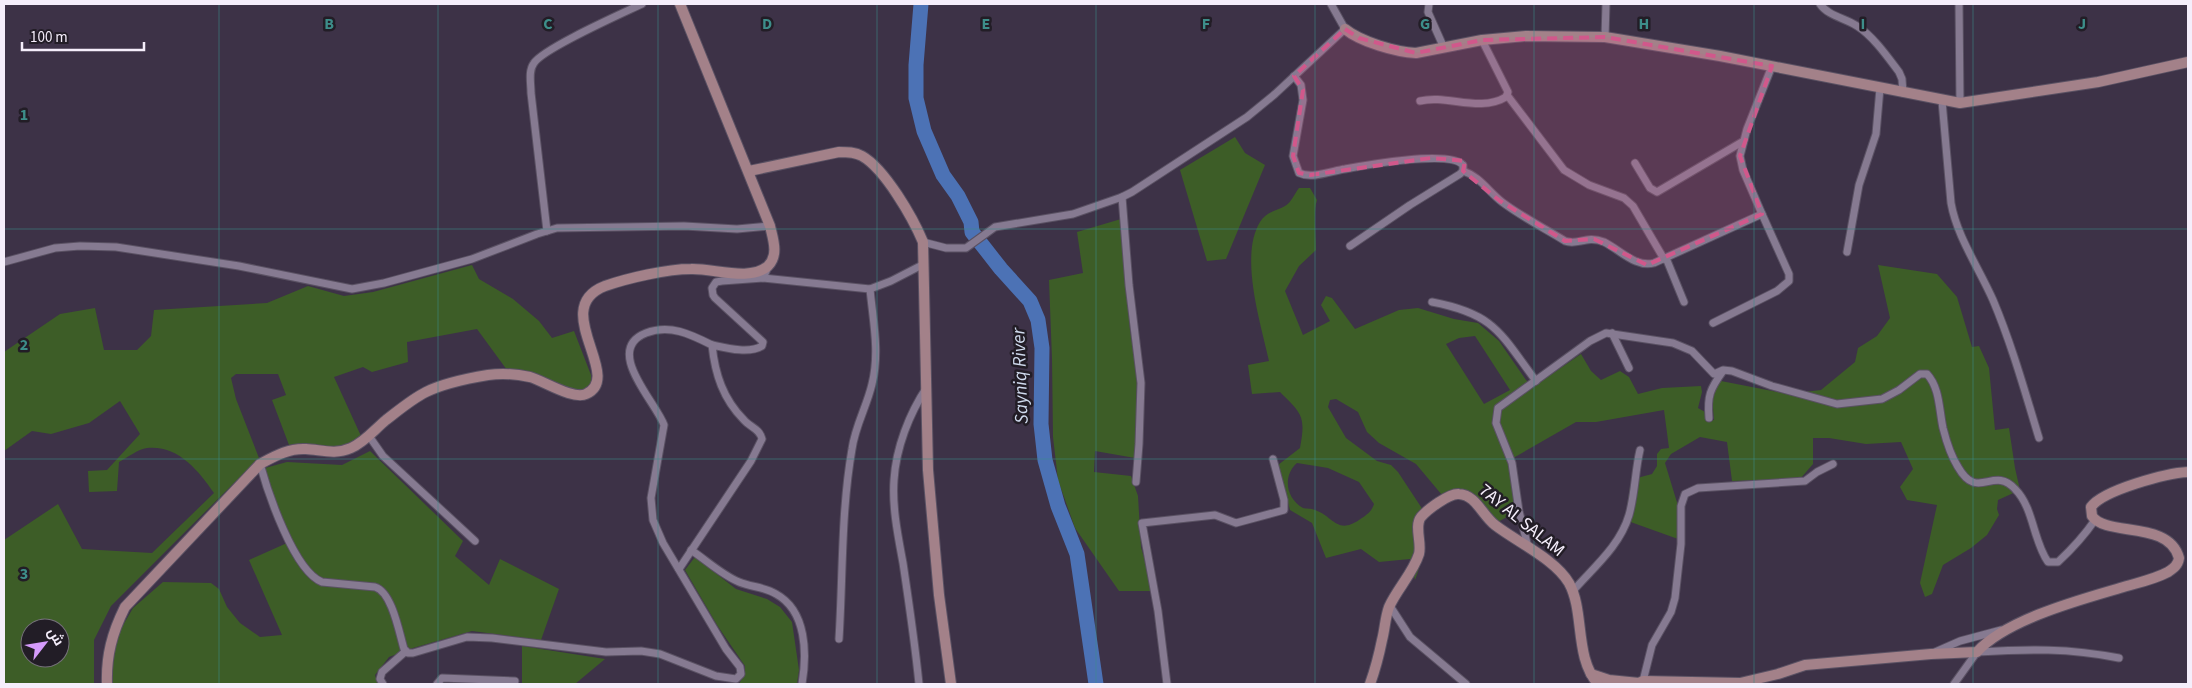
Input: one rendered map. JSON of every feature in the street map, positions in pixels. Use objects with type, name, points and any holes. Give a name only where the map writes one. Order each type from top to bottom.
[{"type":"street","points":[[547,231],[530,70],[534,62],[551,49],[642,4]]},
{"type":"street","points":[[680,4],[770,226],[775,250],[763,278]]},
{"type":"street","points":[[1331,4],[1345,29],[1359,38],[1406,52],[1425,52],[1482,40],[1526,36],[1605,37],[1672,47],[1960,103],[2098,82],[2188,62]]},
{"type":"street","points":[[1429,4],[1428,12],[1444,48]]},
{"type":"street","points":[[1605,37],[1606,4]]},
{"type":"street","points":[[1820,4],[1830,12],[1858,26],[1867,34],[1899,72],[1902,79],[1903,93]]},
{"type":"street","points":[[1959,4],[1960,103]]},
{"type":"street","points":[[922,242],[956,249],[972,246],[995,227],[1074,214],[1122,197],[1247,117],[1345,29]]},
{"type":"street","points":[[1482,40],[1508,92],[1507,95],[1564,170],[1589,185],[1624,198],[1633,206],[1665,258],[1684,302]]},
{"type":"street","points":[[1713,323],[1777,290],[1789,281],[1789,274],[1741,163],[1742,142],[1772,66]]},
{"type":"street","points":[[1294,76],[1302,90],[1303,100],[1293,156],[1299,173],[1316,174],[1375,164],[1431,158],[1456,160],[1463,165],[1463,171]]},
{"type":"street","points":[[1847,252],[1859,185],[1876,134],[1880,88]]},
{"type":"street","points":[[1420,101],[1430,98],[1461,103],[1477,103],[1500,100],[1507,95]]},
{"type":"street","points":[[1942,101],[1954,218],[1993,300],[2008,339],[2039,438]]},
{"type":"street","points":[[1635,163],[1650,188],[1657,192],[1742,142]]},
{"type":"street","points":[[749,171],[839,152],[856,154],[874,166],[892,189],[913,220],[922,242],[928,470],[933,539],[951,684]]},
{"type":"street","points":[[1350,246],[1463,171]]},
{"type":"street","points":[[1463,171],[1475,177],[1508,206],[1565,241],[1572,243],[1586,238],[1594,239],[1603,242],[1641,264],[1647,265],[1762,214]]},
{"type":"street","points":[[1122,197],[1129,286],[1140,383],[1140,444],[1136,482]]},
{"type":"street","points":[[4,262],[55,248],[80,246],[116,247],[239,266],[352,289],[384,284],[472,259],[558,228],[684,226],[737,229],[770,226]]},
{"type":"street","points":[[406,651],[413,653],[467,637],[492,638],[606,652],[649,652],[660,654],[716,676],[732,679],[739,677],[742,671],[740,667],[726,649],[656,529],[651,510],[651,498],[664,425],[630,363],[630,351],[633,342],[637,338],[664,328],[681,331],[712,345],[740,349],[758,349],[763,345],[763,342],[715,298],[712,291],[714,285],[719,281],[763,278],[870,289],[891,281],[924,264]]},
{"type":"street","points":[[107,684],[108,653],[112,635],[125,607],[260,464],[290,450],[306,449],[338,452],[351,448],[428,391],[487,375],[514,374],[538,380],[574,395],[584,395],[592,391],[598,380],[598,372],[583,326],[584,310],[591,296],[598,290],[617,282],[690,268],[754,273],[769,265]]},
{"type":"street","points":[[839,639],[843,577],[842,532],[852,447],[870,394],[875,370],[877,340],[870,289]]},
{"type":"street","points":[[1432,302],[1459,307],[1480,316],[1501,332],[1536,381]]},
{"type":"street","points":[[1528,547],[1519,510],[1512,463],[1498,432],[1495,415],[1498,408],[1590,342],[1606,333],[1673,343],[1692,351],[1714,374],[1724,370],[1732,371],[1772,386],[1836,404],[1882,399],[1899,390],[1920,374],[1927,374],[1935,388],[1941,409],[1943,428],[1958,467],[1969,482],[1979,485],[1996,479],[2007,482],[2016,490],[2024,503],[2048,562],[2058,562],[2081,540],[2095,520]]},
{"type":"street","points":[[1612,333],[1630,368]]},
{"type":"street","points":[[680,570],[691,550],[751,461],[762,439],[760,433],[746,422],[726,398],[714,364],[712,345]]},
{"type":"street","points":[[1709,418],[1708,398],[1713,384],[1724,370]]},
{"type":"street","points":[[919,684],[897,527],[894,484],[902,440],[910,418],[927,387]]},
{"type":"street","points":[[369,436],[383,456],[475,541]]},
{"type":"street","points":[[1572,592],[1614,546],[1622,533],[1630,508],[1640,450]]},
{"type":"street","points":[[1167,684],[1158,611],[1142,523],[1215,515],[1236,523],[1284,510],[1284,500],[1273,459]]},
{"type":"street","points":[[260,464],[271,500],[284,530],[308,573],[322,582],[380,589],[388,600],[406,651]]},
{"type":"street","points":[[1640,683],[1652,645],[1671,612],[1675,598],[1681,544],[1682,506],[1685,494],[1698,488],[1805,481],[1833,464]]},
{"type":"street","points":[[1954,684],[1978,652],[1992,638],[2011,628],[2082,600],[2159,576],[2174,568],[2179,558],[2174,547],[2162,538],[2138,530],[2106,525],[2095,520],[2091,507],[2104,496],[2162,476],[2188,472]]},
{"type":"street","name":"7AY AL SALAM","points":[[1370,684],[1390,606],[1419,554],[1418,526],[1420,518],[1450,495],[1460,494],[1472,499],[1489,520],[1528,547],[1564,577],[1572,592],[1581,642],[1591,674],[1598,684]]},
{"type":"street","points":[[691,550],[733,579],[777,594],[792,609],[800,622],[802,634],[804,669],[802,684]]},
{"type":"street","points":[[1390,606],[1410,636],[1466,684]]},
{"type":"street","points":[[1931,654],[1960,641],[2011,628]]},
{"type":"street","points":[[1591,674],[1609,680],[1640,683],[1740,683],[1778,674],[1805,664],[1931,654],[2026,649],[2066,650],[2119,658]]},
{"type":"street","points":[[383,684],[380,679],[382,672],[406,651]]},
{"type":"street","points":[[436,684],[442,678],[515,681]]},
{"type":"highlighted area","points":[[1345,29],[1359,38],[1416,53],[1482,40],[1605,37],[1772,66],[1740,156],[1762,214],[1647,265],[1594,239],[1565,241],[1500,201],[1463,171],[1465,161],[1431,158],[1310,175],[1299,173],[1293,156],[1303,90],[1294,76]]},
{"type":"green space","points":[[1235,137],[1245,153],[1265,165],[1226,259],[1207,261],[1180,170]]},
{"type":"green space","points":[[1299,188],[1310,188],[1317,200],[1315,217],[1316,250],[1299,266],[1285,291],[1303,335],[1330,321],[1321,305],[1326,296],[1332,298],[1355,329],[1399,310],[1418,308],[1454,319],[1478,323],[1499,341],[1533,387],[1581,354],[1591,371],[1601,380],[1620,371],[1629,377],[1638,394],[1662,388],[1701,386],[1702,392],[1698,408],[1705,412],[1706,421],[1714,420],[1714,394],[1721,381],[1787,394],[1821,390],[1855,362],[1858,348],[1877,336],[1890,318],[1878,265],[1937,274],[1957,297],[1972,347],[1979,346],[1989,368],[1995,430],[2009,428],[2020,490],[1998,500],[1997,509],[1999,515],[1987,535],[1971,548],[1943,565],[1932,594],[1925,597],[1920,583],[1937,505],[1907,500],[1900,487],[1913,469],[1901,442],[1866,444],[1829,438],[1813,438],[1813,464],[1800,479],[1732,481],[1727,442],[1700,437],[1671,454],[1665,463],[1679,509],[1678,539],[1625,520],[1630,487],[1637,478],[1652,474],[1657,466],[1657,454],[1661,449],[1669,448],[1664,410],[1596,422],[1576,422],[1508,461],[1516,512],[1496,523],[1477,497],[1460,490],[1418,516],[1422,555],[1415,580],[1410,559],[1379,562],[1361,549],[1326,558],[1312,523],[1290,510],[1278,465],[1300,448],[1302,422],[1298,411],[1280,392],[1252,394],[1248,365],[1269,361],[1254,290],[1251,253],[1254,236],[1262,219],[1287,205]],"holes":[[[1475,336],[1510,390],[1484,404],[1446,344],[1459,338]],[[1336,399],[1358,412],[1367,432],[1379,443],[1416,464],[1442,495],[1423,510],[1398,472],[1391,465],[1377,461],[1346,438],[1328,407],[1330,400]],[[1297,463],[1328,468],[1359,482],[1374,504],[1373,507],[1368,514],[1345,526],[1336,523],[1315,510],[1303,508],[1292,498],[1288,486],[1292,468]]]},
{"type":"green space","points":[[1121,219],[1130,330],[1137,377],[1135,458],[1095,451],[1094,472],[1131,476],[1138,496],[1141,547],[1152,587],[1151,591],[1119,591],[1075,528],[1058,480],[1053,437],[1049,280],[1083,273],[1077,232]]},
{"type":"green space","points":[[472,265],[479,279],[513,299],[539,321],[552,338],[574,331],[591,375],[591,384],[581,391],[507,370],[477,329],[407,342],[408,362],[372,372],[363,367],[334,377],[361,436],[351,443],[334,448],[299,444],[289,445],[272,400],[286,395],[278,374],[236,374],[231,378],[236,399],[259,458],[111,606],[94,640],[94,684],[4,684],[4,540],[58,504],[82,549],[152,553],[214,493],[186,461],[178,455],[158,448],[144,449],[119,462],[117,491],[89,492],[88,471],[107,470],[140,434],[120,401],[89,423],[51,434],[32,431],[4,451],[4,352],[60,314],[95,308],[104,350],[137,350],[151,336],[154,310],[267,303],[308,286],[344,296],[373,292]]},
{"type":"green space","points":[[370,451],[463,541],[455,556],[489,585],[500,559],[559,589],[541,640],[472,631],[389,657],[375,675],[378,684],[111,684],[115,639],[133,608],[163,582],[211,583],[219,589],[227,607],[240,623],[260,637],[282,635],[249,560],[292,539],[269,490],[265,468],[287,462],[342,465]]},
{"type":"green space","points":[[695,557],[736,589],[767,599],[780,607],[792,622],[799,670],[797,684],[739,684],[745,673],[745,666],[717,625],[685,570]]},
{"type":"green space","points":[[522,646],[605,659],[575,684],[522,684]]},
{"type":"waterway","name":"Sayniq River","points":[[921,4],[916,65],[916,98],[924,131],[943,175],[958,196],[971,222],[972,232],[1001,269],[1030,301],[1038,320],[1042,348],[1041,424],[1045,460],[1058,506],[1077,554],[1096,684]]}]
